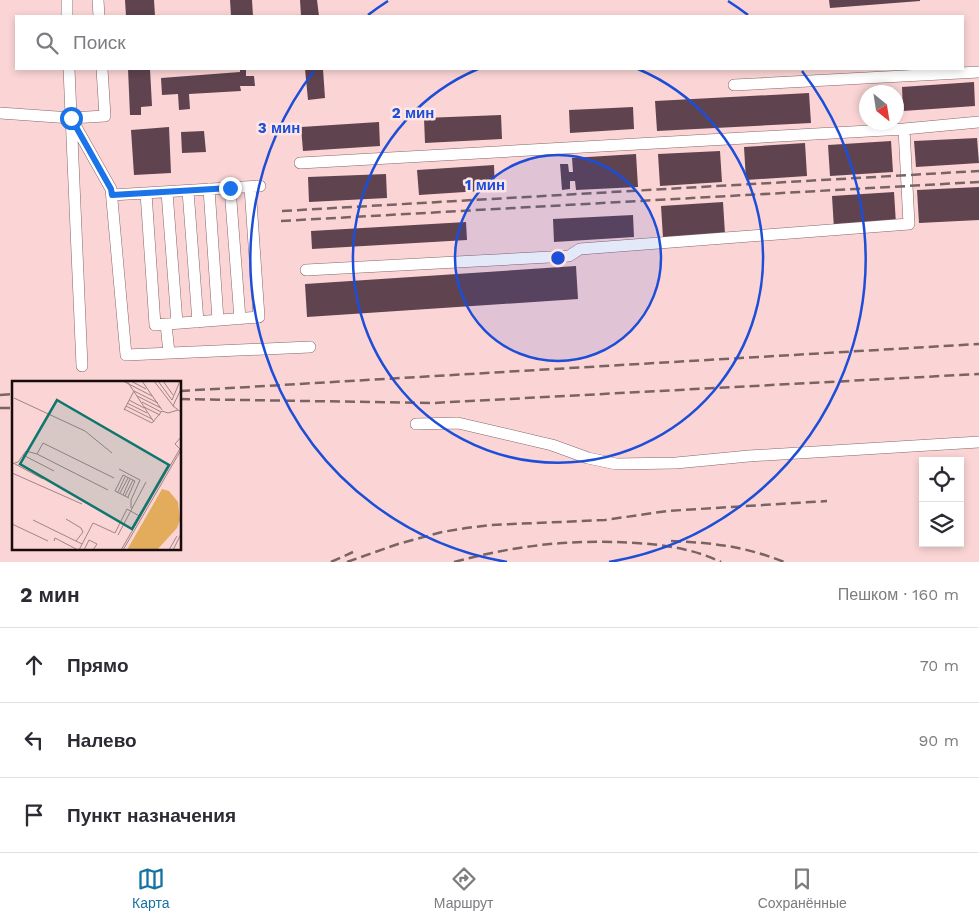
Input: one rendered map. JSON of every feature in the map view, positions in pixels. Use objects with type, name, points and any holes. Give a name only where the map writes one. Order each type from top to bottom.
[{"type":"lane","points":[[67,0],[67,15]]},
{"type":"lane","points":[[98,0],[99,15]]},
{"type":"lane","points":[[69,70],[82,366]]},
{"type":"lane","points":[[0,114],[71,118],[105,116],[102,70]]},
{"type":"lane","points":[[734,85],[979,72]]},
{"type":"lane","points":[[71,118],[111,189],[126,355],[310,347]]},
{"type":"lane","points":[[300,163],[904,130],[979,122]]},
{"type":"lane","points":[[306,270],[569,256],[580,249],[909,224],[904,130]]},
{"type":"lane","points":[[112,195],[209,189],[255,187],[259,317],[155,325],[146,193]]},
{"type":"lane","points":[[230,188],[240,318]]},
{"type":"lane","points":[[209,189],[218,320]]},
{"type":"lane","points":[[188,191],[198,322]]},
{"type":"lane","points":[[167,192],[172,324],[168,353]]},
{"type":"lane","points":[[416,424],[458,423],[552,445],[588,458],[616,464],[676,463],[749,456],[979,442]]},
{"type":"building","points":[[125,0],[154,0],[155,15],[126,15]]},
{"type":"building","points":[[230,0],[252,0],[253,15],[231,15]]},
{"type":"building","points":[[300,0],[317,0],[319,15],[301,15]]},
{"type":"building","points":[[829,0],[920,0],[920,1],[830,8]]},
{"type":"building","points":[[128,70],[150,70],[152,106],[141,107],[141,115],[130,115]]},
{"type":"building","points":[[240,70],[246,70],[246,76],[254,76],[255,86],[240,86],[241,91],[189,94],[190,109],[179,110],[178,94],[162,95],[161,78],[240,72]]},
{"type":"building","points":[[305,70],[323,70],[325,98],[308,100]]},
{"type":"building","points":[[974,82],[975,106],[904,111],[904,87]]},
{"type":"building","points":[[809,93],[811,123],[657,131],[655,101]]},
{"type":"building","points":[[633,107],[634,129],[570,133],[569,110]]},
{"type":"building","points":[[501,115],[502,139],[425,143],[424,118]]},
{"type":"building","points":[[379,122],[380,146],[303,151],[301,127]]},
{"type":"building","points":[[169,127],[171,173],[134,175],[131,130]]},
{"type":"building","points":[[204,131],[206,152],[182,153],[181,132]]},
{"type":"building","points":[[977,138],[979,163],[916,167],[914,141]]},
{"type":"building","points":[[891,141],[893,172],[830,176],[828,145]]},
{"type":"building","points":[[805,143],[807,176],[746,180],[744,147]]},
{"type":"building","points":[[720,151],[722,182],[660,186],[658,154]]},
{"type":"building","points":[[636,154],[638,187],[576,190],[575,181],[570,181],[570,189],[562,190],[560,164],[568,164],[569,172],[573,172],[572,158]]},
{"type":"building","points":[[494,165],[495,190],[419,195],[417,170]]},
{"type":"building","points":[[386,174],[387,198],[309,202],[308,177]]},
{"type":"building","points":[[979,187],[979,220],[919,223],[917,190]]},
{"type":"building","points":[[894,192],[896,224],[834,229],[832,196]]},
{"type":"building","points":[[723,202],[725,234],[663,238],[661,206]]},
{"type":"building","points":[[633,215],[634,237],[554,242],[553,219]]},
{"type":"building","points":[[466,222],[467,240],[312,249],[311,231]]},
{"type":"building","points":[[576,266],[578,299],[307,317],[305,284]]},
{"type":"railway","points":[[282,211],[979,171]]},
{"type":"railway","points":[[281,221],[979,182]]},
{"type":"railway","points":[[181,391],[979,344]]},
{"type":"railway","points":[[181,399],[433,403],[979,374]]},
{"type":"railway","points":[[0,395],[12,394]]},
{"type":"railway","points":[[0,408],[12,408]]},
{"type":"railway","points":[[347,562],[398,544],[442,532],[466,528],[490,525],[605,520],[667,511],[827,501]]},
{"type":"railway","points":[[671,541],[729,546],[756,552],[784,562]]},
{"type":"railway","points":[[454,562],[522,547],[589,542],[669,546],[701,554],[721,562]]},
{"type":"railway","points":[[331,562],[353,552]]},
{"type":"route","points":[[71,118],[111,189],[112,195],[230,188]]}]
